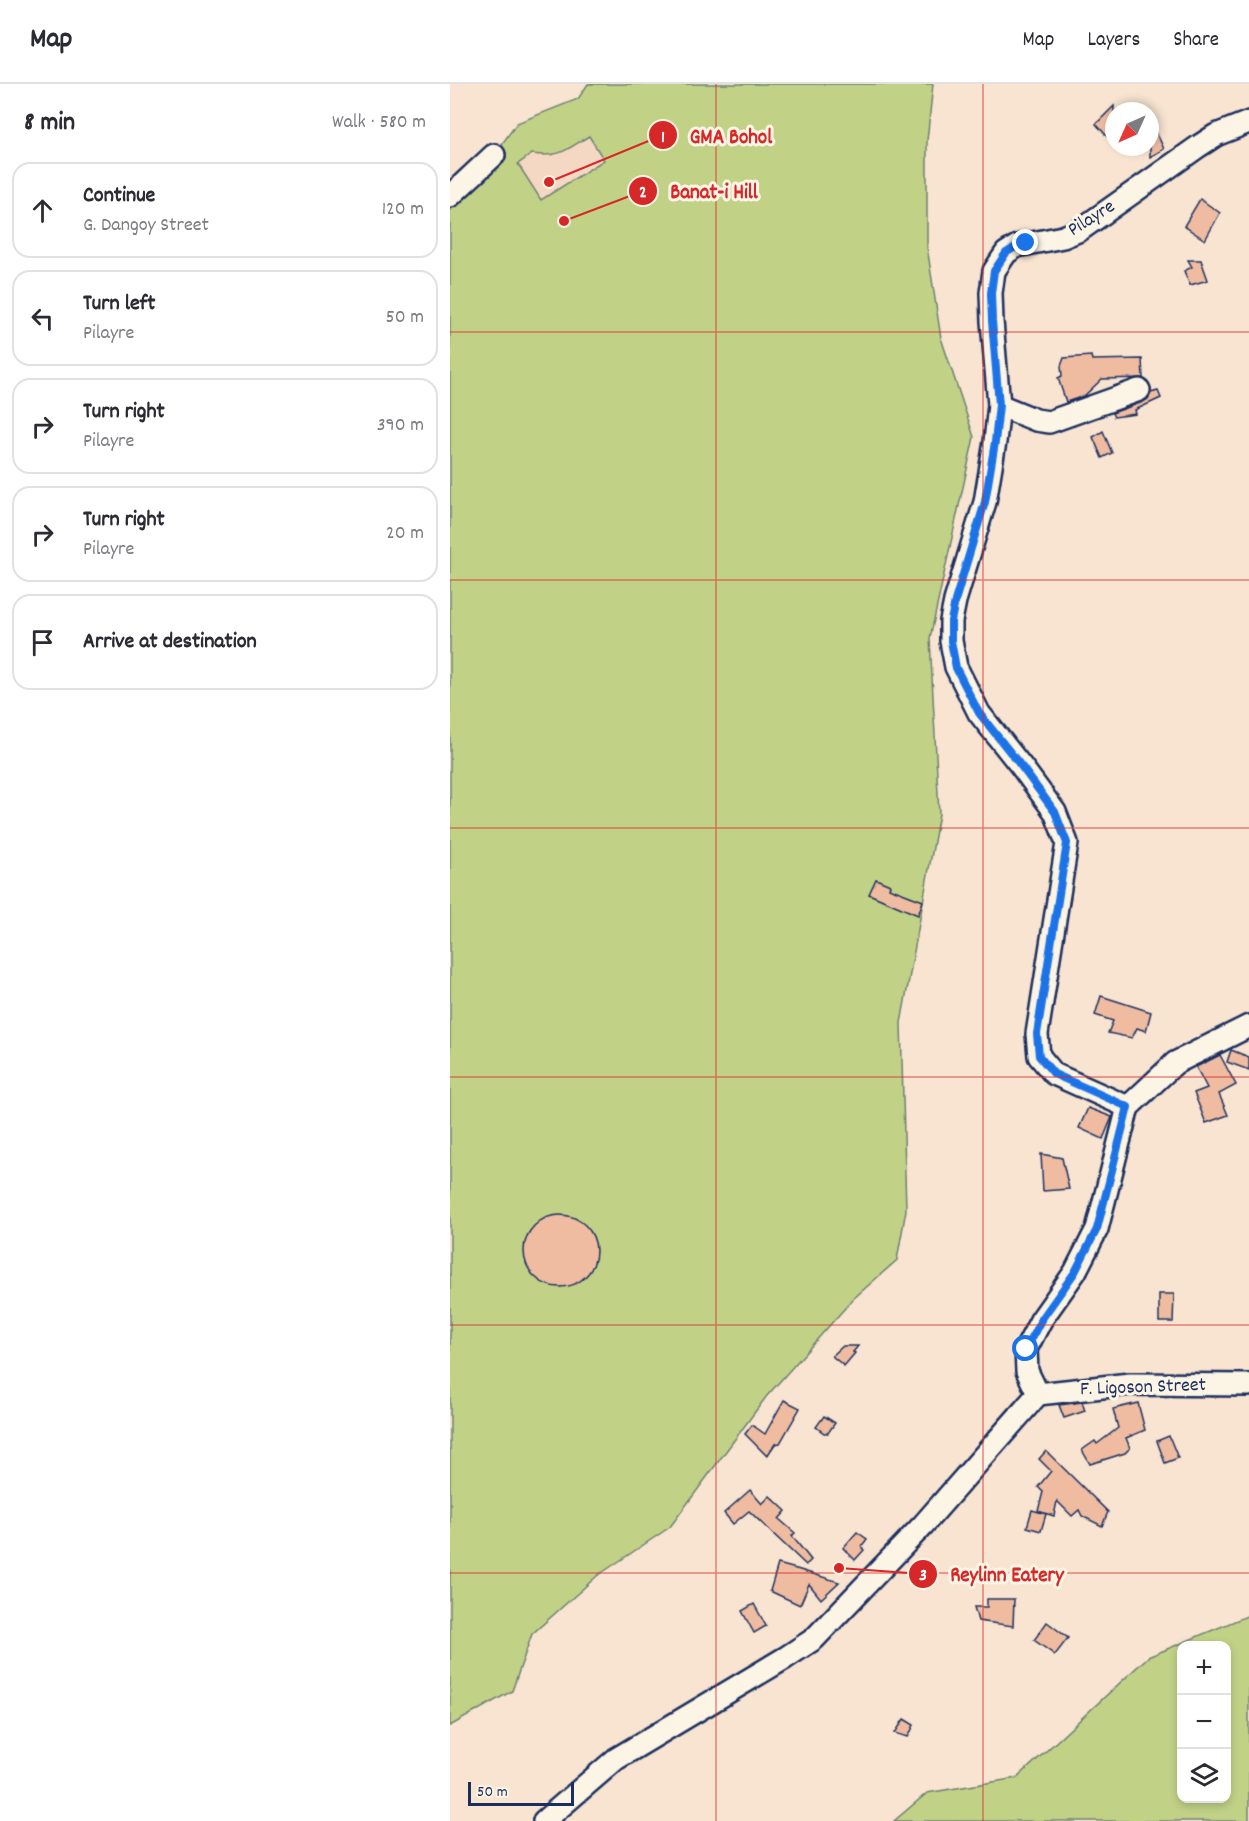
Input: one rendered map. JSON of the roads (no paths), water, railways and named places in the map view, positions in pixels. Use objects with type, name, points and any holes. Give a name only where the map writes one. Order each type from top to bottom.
[{"type":"street","name":"Pilayre","points":[[1128,1107],[1054,1074],[1039,1056],[1037,1034],[1067,843],[1055,812],[979,713],[956,668],[951,641],[951,621],[955,601],[985,502],[991,473],[999,405],[991,293],[994,271],[1006,253],[1017,246],[1063,237],[1080,230],[1216,135],[1249,122]]},
{"type":"street","points":[[450,196],[494,155]]},
{"type":"street","points":[[999,405],[1036,420],[1049,422],[1139,390]]},
{"type":"street","points":[[544,1821],[616,1759],[814,1639],[923,1524],[1038,1394],[1027,1371],[1026,1349],[1041,1320],[1075,1272],[1097,1229],[1128,1107],[1175,1064],[1249,1026]]},
{"type":"street","name":"F. Ligoson Street","points":[[1038,1394],[1130,1384],[1249,1385]]},
{"type":"place","name":"GMA Bohol","points":[[549,182]]},
{"type":"place","name":"Banat-i Hill","points":[[564,221]]},
{"type":"place","name":"Reylinn Eatery","points":[[839,1568]]}]
